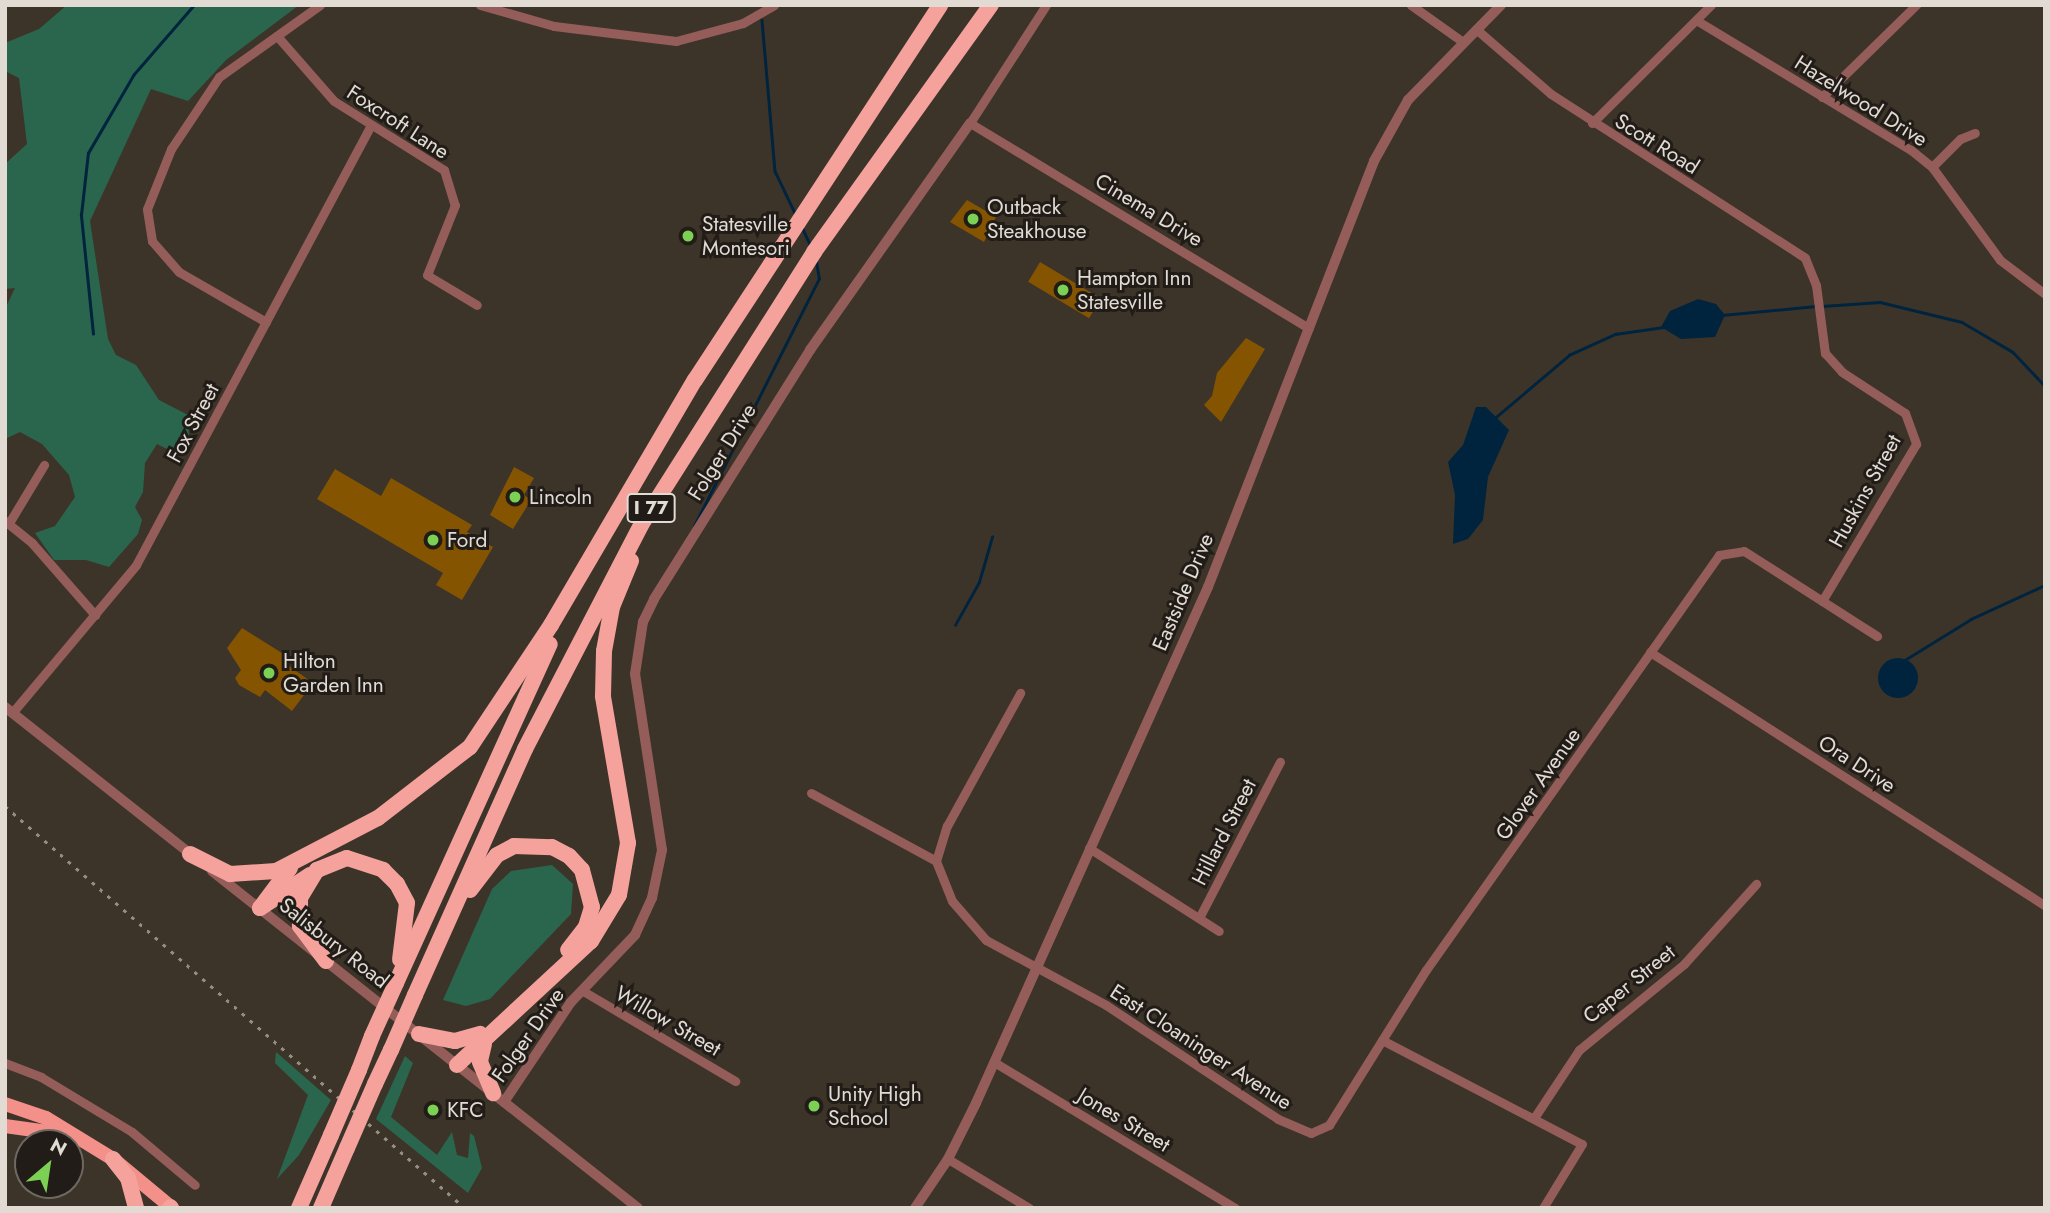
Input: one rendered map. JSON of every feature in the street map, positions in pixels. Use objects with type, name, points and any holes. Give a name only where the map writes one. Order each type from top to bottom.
[{"type":"highway","name":"I 77","points":[[299,1208],[372,1036],[590,559],[695,380],[940,5]]},
{"type":"highway","name":"I 77","points":[[321,1208],[426,967],[582,634],[641,525],[814,252],[991,5]]},
{"type":"highway","points":[[419,1034],[455,1041],[482,1039],[591,941],[619,895],[628,843],[603,696],[612,607],[636,552],[746,359]]},
{"type":"highway","points":[[190,854],[242,875],[276,872],[378,818],[470,747],[512,688],[590,559]]},
{"type":"highway","points":[[426,967],[465,897],[497,855],[523,845],[552,847],[582,870],[592,907],[581,936],[457,1065]]},
{"type":"highway","points":[[260,908],[331,862],[356,860],[383,870],[397,884],[407,903],[407,924],[396,983]]},
{"type":"highway","points":[[260,908],[298,862]]},
{"type":"highway","points":[[317,870],[298,912],[311,945],[326,961]]},
{"type":"highway","points":[[482,1039],[480,1062],[498,1097]]},
{"type":"highway","points":[[5,1104],[46,1118],[61,1129]]},
{"type":"highway","points":[[5,1126],[26,1129]]},
{"type":"highway","points":[[84,1143],[113,1159],[171,1207]]},
{"type":"highway","points":[[113,1159],[128,1178],[135,1208]]},
{"type":"street","points":[[266,321],[178,272],[152,242],[148,209],[171,149],[206,92],[236,62],[320,5]]},
{"type":"street","points":[[480,5],[554,26],[676,41],[743,23],[774,5]]},
{"type":"street","name":"Folger Drive","points":[[498,1097],[583,991],[635,935],[659,869],[659,829],[635,674],[643,622],[810,350],[970,123],[1046,5]]},
{"type":"street","points":[[1411,5],[1463,42]]},
{"type":"street","name":"Eastside Drive","points":[[915,1208],[948,1159],[994,1062],[1208,587],[1390,130],[1420,86],[1501,5]]},
{"type":"street","points":[[1591,123],[1711,5]]},
{"type":"street","points":[[1822,97],[1916,5]]},
{"type":"street","name":"Hazelwood Drive","points":[[1696,20],[1932,167],[2000,260],[2045,294]]},
{"type":"street","name":"Scott Road","points":[[1476,29],[1591,123],[1794,249],[1808,264],[1816,285]]},
{"type":"street","name":"Foxcroft Lane","points":[[277,36],[326,94],[370,126],[444,170],[456,205],[428,275],[477,305]]},
{"type":"street","name":"Cinema Drive","points":[[970,123],[1309,328]]},
{"type":"street","name":"Fox Street","points":[[7,714],[95,615],[147,547],[370,126]]},
{"type":"street","points":[[1932,167],[1960,139],[1975,133]]},
{"type":"street","name":"Huskins Street","points":[[1816,285],[1825,353],[1842,372],[1905,413],[1916,444],[1822,601]]},
{"type":"street","points":[[44,464],[7,522],[95,615]]},
{"type":"street","name":"Glover Avenue","points":[[1382,1040],[1708,566],[1727,551],[1744,551],[1822,601]]},
{"type":"street","points":[[1822,601],[1877,636]]},
{"type":"street","name":"Ora Drive","points":[[1650,652],[2045,906]]},
{"type":"street","points":[[811,793],[936,861],[947,826],[1020,693]]},
{"type":"street","name":"Salisbury Road","points":[[7,714],[260,908],[638,1208]]},
{"type":"street","name":"Hillard Street","points":[[1199,918],[1280,762]]},
{"type":"street","points":[[1089,849],[1219,930]]},
{"type":"street","name":"East Cloaninger Avenue","points":[[936,861],[942,882],[968,924],[1172,1046],[1278,1119],[1311,1133],[1329,1125],[1382,1040]]},
{"type":"street","name":"Caper Street","points":[[1534,1118],[1579,1050],[1684,964],[1756,884]]},
{"type":"street","name":"Willow Street","points":[[583,991],[735,1081]]},
{"type":"street","points":[[1382,1040],[1582,1144],[1542,1208]]},
{"type":"street","name":"Jones Street","points":[[994,1062],[1235,1208]]},
{"type":"street","points":[[5,1063],[41,1077],[132,1132],[195,1185]]},
{"type":"street","points":[[948,1159],[1029,1208]]},
{"type":"green space","points":[[67,5],[299,5],[226,60],[188,101],[151,89],[90,221],[108,339],[116,355],[136,365],[159,400],[188,415],[189,436],[173,452],[157,444],[145,463],[143,492],[135,507],[142,520],[138,534],[109,567],[86,560],[54,560],[35,533],[55,526],[75,497],[69,475],[42,444],[20,432],[5,439],[5,309],[15,288],[5,289],[5,164],[27,144],[19,78],[5,71],[5,43],[39,29]]},
{"type":"green space","points":[[552,865],[573,884],[571,914],[490,999],[466,1006],[443,1000],[492,889],[511,871]]},
{"type":"green space","points":[[276,1052],[331,1100],[299,1155],[277,1179],[308,1095],[275,1063]]},
{"type":"green space","points":[[405,1056],[413,1063],[391,1117],[437,1155],[452,1132],[457,1155],[468,1158],[470,1133],[474,1136],[482,1168],[468,1193],[376,1119]]},
{"type":"water","points":[[1698,299],[1716,304],[1725,315],[1715,337],[1681,339],[1661,327],[1670,311]]},
{"type":"water","points":[[1476,407],[1486,407],[1509,430],[1488,477],[1483,520],[1468,539],[1453,544],[1455,495],[1448,462],[1463,445]]},
{"type":"water","points":[[1898,658],[1906,659],[1912,664],[1917,670],[1917,686],[1912,692],[1906,697],[1898,698],[1890,697],[1884,692],[1879,686],[1878,678],[1879,670],[1884,664],[1890,659]]},
{"type":"building","name":"Outback Steakhouse","points":[[967,200],[996,217],[984,242],[950,222]]},
{"type":"building","name":"Hampton Inn Statesville","points":[[1040,262],[1101,299],[1089,318],[1028,282]]},
{"type":"building","points":[[1246,338],[1265,349],[1221,422],[1204,405],[1212,396],[1217,373]]},
{"type":"building","name":"Lincoln","points":[[514,467],[534,478],[524,495],[531,500],[513,529],[490,515]]},
{"type":"building","name":"Ford","points":[[335,469],[381,496],[391,478],[472,525],[467,532],[493,547],[462,600],[436,585],[443,573],[317,499]]},
{"type":"building","name":"Hilton Garden Inn","points":[[242,628],[282,653],[282,661],[313,683],[292,711],[265,690],[260,697],[239,685],[235,678],[241,670],[227,648]]},
{"type":"waterway","points":[[93,334],[81,215],[88,153],[134,74],[194,5]]},
{"type":"waterway","points":[[762,20],[775,171],[796,215]]},
{"type":"waterway","points":[[802,227],[811,246]]},
{"type":"waterway","points":[[694,526],[819,279],[816,262]]},
{"type":"waterway","points":[[1822,306],[1880,302],[1962,322],[2013,352],[2045,386]]},
{"type":"waterway","points":[[1722,315],[1816,306]]},
{"type":"waterway","points":[[1496,417],[1569,355],[1615,334],[1664,327]]},
{"type":"waterway","points":[[955,625],[979,582],[992,537]]},
{"type":"waterway","points":[[1903,661],[1971,619],[2045,585]]},
{"type":"railway","points":[[5,806],[465,1208]]},
{"type":"place","name":"Outback Steakhouse","points":[[973,219]]},
{"type":"place","name":"Statesville Montesori","points":[[688,236]]},
{"type":"place","name":"Hampton Inn Statesville","points":[[1063,290]]},
{"type":"place","name":"Lincoln","points":[[515,497]]},
{"type":"place","name":"Ford","points":[[433,540]]},
{"type":"place","name":"Hilton Garden Inn","points":[[269,673]]},
{"type":"place","name":"Unity High School","points":[[814,1106]]},
{"type":"place","name":"KFC","points":[[433,1110]]}]
